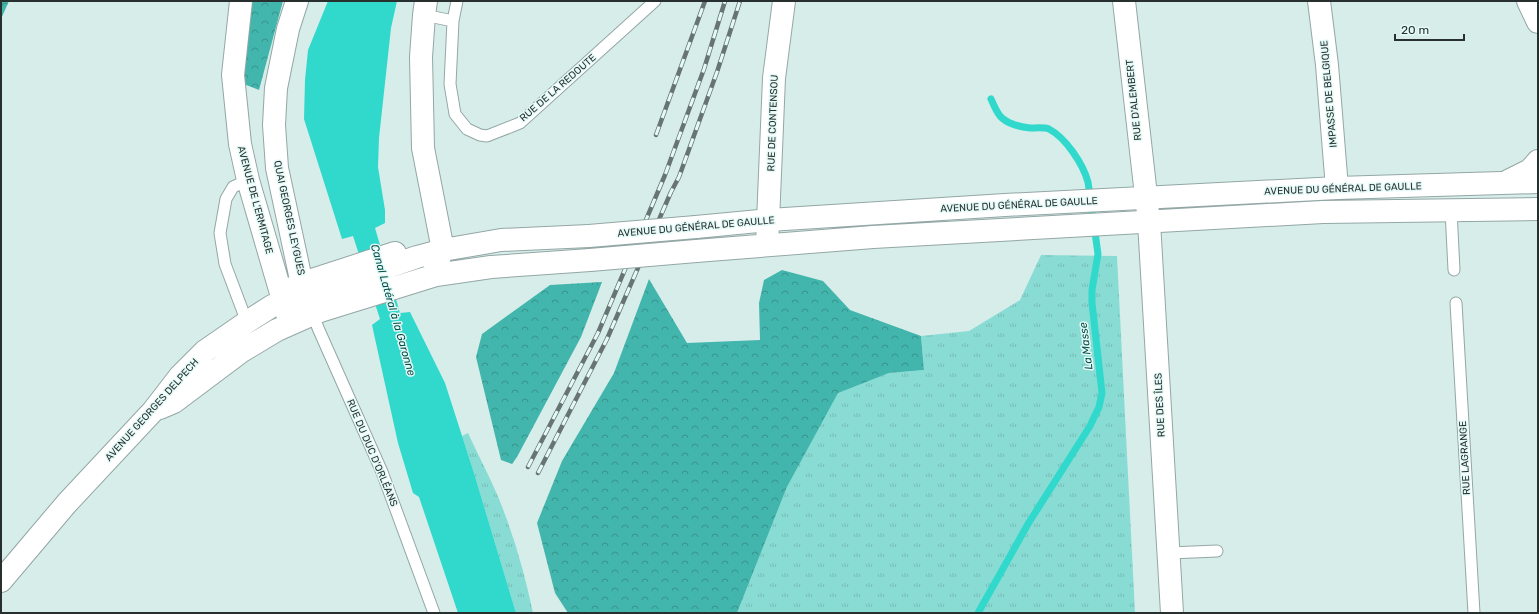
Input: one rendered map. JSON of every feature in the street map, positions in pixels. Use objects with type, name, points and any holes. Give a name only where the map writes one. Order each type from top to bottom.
[{"type":"main road","name":"AVENUE DE L’ERMITAGE","points":[[241,1],[233,75],[240,144],[248,180],[284,303]]},
{"type":"main road","name":"QUAI GEORGES LEYGUES","points":[[297,1],[288,29],[276,88],[274,125],[277,168],[310,295]]},
{"type":"main road","name":"RUE DE CONTENSOU","points":[[768,245],[774,78],[784,1]]},
{"type":"main road","name":"RUE D'ALEMBERT","points":[[1124,1],[1140,198]]},
{"type":"main road","name":"IMPASSE DE BELGIQUE","points":[[1319,1],[1327,65],[1337,188]]},
{"type":"main road","points":[[1528,1],[1538,22]]},
{"type":"main road","points":[[425,8],[421,57],[423,148],[435,254],[492,266],[590,260],[873,237],[1072,226],[1144,228],[1323,212],[1538,208]]},
{"type":"main road","points":[[1503,184],[1530,170],[1538,161]]},
{"type":"main road","name":"AVENUE DU GÉNÉRAL DE GAULLE","points":[[310,295],[435,254],[501,240],[589,236],[769,220],[1140,198],[1337,188],[1538,182]]},
{"type":"main road","name":"RUE DES ÎLES","points":[[1140,198],[1144,228],[1169,553],[1172,613]]},
{"type":"main road","points":[[1503,209],[1538,200]]},
{"type":"main road","name":"AVENUE GEORGES DELPECH","points":[[1,582],[67,503],[154,411],[180,376],[205,351],[250,328],[272,306],[310,295]]},
{"type":"main road","points":[[154,411],[174,402],[248,348],[285,326],[310,295]]},
{"type":"main road","points":[[185,394],[202,372],[235,346],[250,328]]},
{"type":"lane","name":"RUE DE LA REDOUTE","points":[[457,1],[453,21],[450,84],[455,114],[467,129],[480,135],[487,136],[520,123],[655,1]]},
{"type":"lane","points":[[425,8],[453,21]]},
{"type":"lane","points":[[248,180],[233,187],[226,199],[220,233],[225,264],[250,328]]},
{"type":"lane","points":[[1451,210],[1454,270]]},
{"type":"lane","name":"RUE DU DUC D'ORLÉANS","points":[[310,295],[318,328],[382,472],[434,613]]},
{"type":"lane","name":"RUE LAGRANGE","points":[[1456,303],[1474,613]]},
{"type":"lane","points":[[1169,553],[1217,551]]},
{"type":"green space","points":[[1,1],[9,1],[1,19]]},
{"type":"green space","points":[[250,1],[283,1],[259,90],[241,83]]},
{"type":"green space","points":[[1041,255],[1117,256],[1135,613],[737,613],[787,487],[838,392],[889,373],[924,370],[921,336],[969,331],[1020,300]]},
{"type":"green space","points":[[782,270],[823,281],[850,310],[921,336],[924,370],[889,373],[838,393],[787,487],[737,613],[568,613],[555,593],[537,523],[562,461],[614,373],[649,279],[687,343],[760,340],[759,303],[764,280]]},
{"type":"green space","points":[[602,282],[581,337],[517,457],[512,464],[501,460],[476,357],[482,334],[550,285]]},
{"type":"green space","points":[[468,433],[510,527],[523,570],[533,613],[516,613],[462,436]]},
{"type":"water","name":"Canal Latéral à la Garonne","points":[[328,1],[397,1],[391,28],[379,138],[378,167],[385,210],[385,223],[375,228],[400,313],[410,312],[445,383],[516,613],[458,613],[419,497],[413,493],[398,443],[372,325],[380,319],[353,236],[342,239],[304,119],[305,80],[308,50]]},
{"type":"waterway","name":"La Masse","points":[[978,613],[1028,524],[1090,426],[1099,407],[1102,393],[1092,303],[1092,290],[1098,254],[1086,175],[1073,152],[1055,133],[1047,128],[1026,128],[1008,122],[999,114],[991,99]]},
{"type":"railway","points":[[656,135],[705,1]]},
{"type":"railway","points":[[528,467],[598,333],[665,175],[704,69],[725,1]]},
{"type":"railway","points":[[538,473],[607,339],[671,192],[679,177],[717,72],[740,1]]}]
